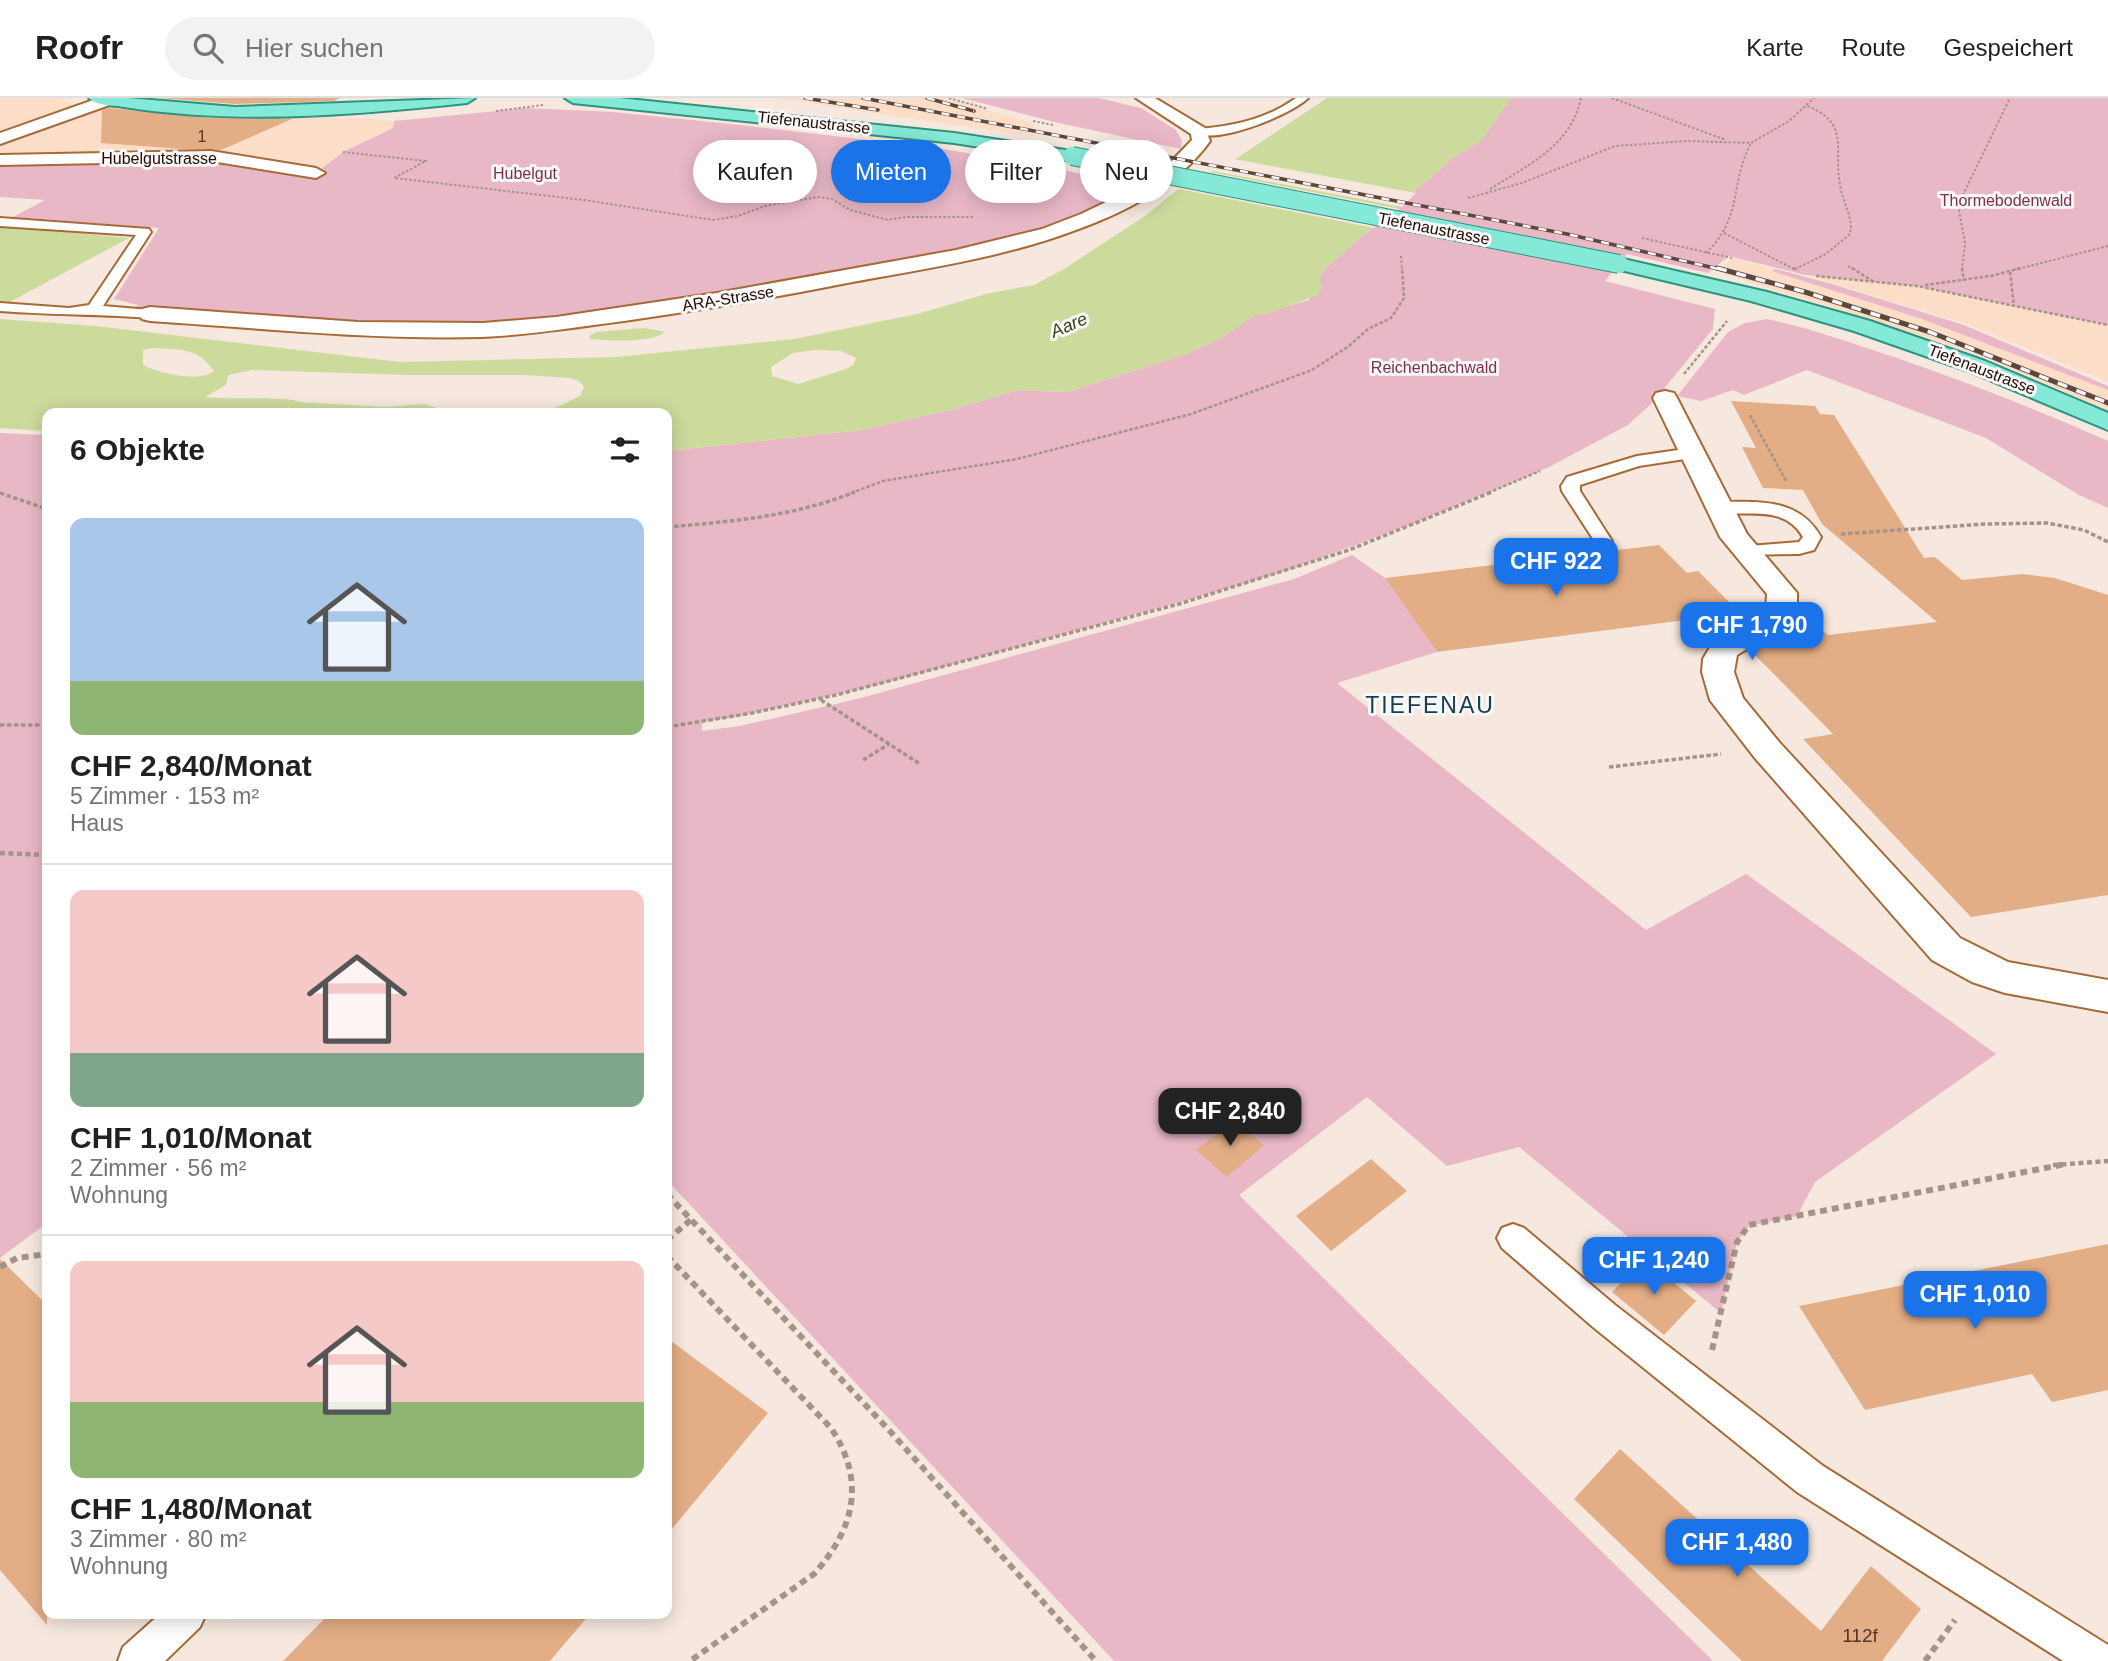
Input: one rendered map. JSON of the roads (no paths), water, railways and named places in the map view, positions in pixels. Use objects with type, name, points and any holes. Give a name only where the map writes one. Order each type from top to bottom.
[{"type":"main road","points":[[103,99],[194,109],[301,110],[391,106],[467,98]]},
{"type":"main road","name":"Tiefenaustrasse","points":[[573,98],[954,138],[1039,150],[1619,264],[1766,298],[1895,336],[1973,364],[2108,422]]},
{"type":"main road","points":[[701,98],[930,126],[954,138]]},
{"type":"street","points":[[1144,98],[1199,132]]},
{"type":"street","points":[[0,139],[103,99]]},
{"type":"street","name":"ARA-Strasse","points":[[150,314],[375,328],[483,330],[575,321],[780,290],[1007,245],[1051,233],[1108,208],[1171,171],[1192,154],[1201,141],[1199,132]]},
{"type":"street","name":"Hubelgutstrasse","points":[[0,160],[211,156],[316,173]]},
{"type":"street","points":[[1665,398],[1717,507],[1744,551],[1782,593],[1782,610],[1773,621],[1724,649],[1719,659],[1718,672],[1727,700],[1768,750],[1946,949],[1974,967],[2006,979],[2108,996]]},
{"type":"lane","points":[[1199,132],[1252,125],[1279,114],[1303,98]]},
{"type":"lane","points":[[0,222],[145,232],[94,309]]},
{"type":"lane","points":[[0,307],[69,312],[94,309],[150,314]]},
{"type":"lane","points":[[1603,541],[1572,491],[1570,486],[1573,481],[1637,461],[1692,453]]},
{"type":"lane","points":[[1717,507],[1783,511],[1802,521],[1812,537],[1807,546],[1799,548],[1744,551]]},
{"type":"lane","points":[[1513,1238],[1604,1316],[1810,1479],[2098,1661]]},
{"type":"lane","points":[[137,1661],[182,1619]]},
{"type":"water","name":"Aare","points":[[1327,98],[1511,98],[1481,141],[1454,157],[1329,265],[1319,276],[1322,287],[1318,295],[1270,313],[1253,316],[1221,338],[1186,354],[1068,392],[1017,390],[955,409],[862,430],[672,450],[672,408],[555,408],[580,396],[584,387],[579,381],[569,378],[252,370],[228,375],[226,385],[205,397],[283,399],[385,407],[424,404],[437,408],[42,408],[42,431],[0,428],[0,319],[96,326],[400,362],[616,357],[794,339],[917,314],[990,293],[1034,285],[1064,269],[1161,203],[1173,203],[1173,193],[1237,158]],"holes":[[[152,348],[186,351],[201,357],[214,371],[208,375],[189,376],[168,374],[143,365],[143,350]],[[841,351],[856,358],[853,365],[846,369],[798,384],[772,376],[771,367],[793,353]]]},
{"type":"water","points":[[0,226],[129,238],[4,305],[0,304]]},
{"type":"water","points":[[644,328],[665,332],[640,340],[590,339],[596,332]]},
{"type":"railway","points":[[805,98],[878,110]]},
{"type":"railway","points":[[863,98],[1567,234],[1723,270]]},
{"type":"railway","points":[[927,98],[974,111]]},
{"type":"railway","points":[[1717,268],[1805,292],[1930,332],[2108,403]]},
{"type":"district","name":"TIEFENAU","points":[[1430,705]]},
{"type":"park label","name":"Hubelgut","points":[[525,173]]},
{"type":"park label","name":"Thormebodenwald","points":[[2006,200]]},
{"type":"park label","name":"Reichenbachwald","points":[[1434,367]]}]
